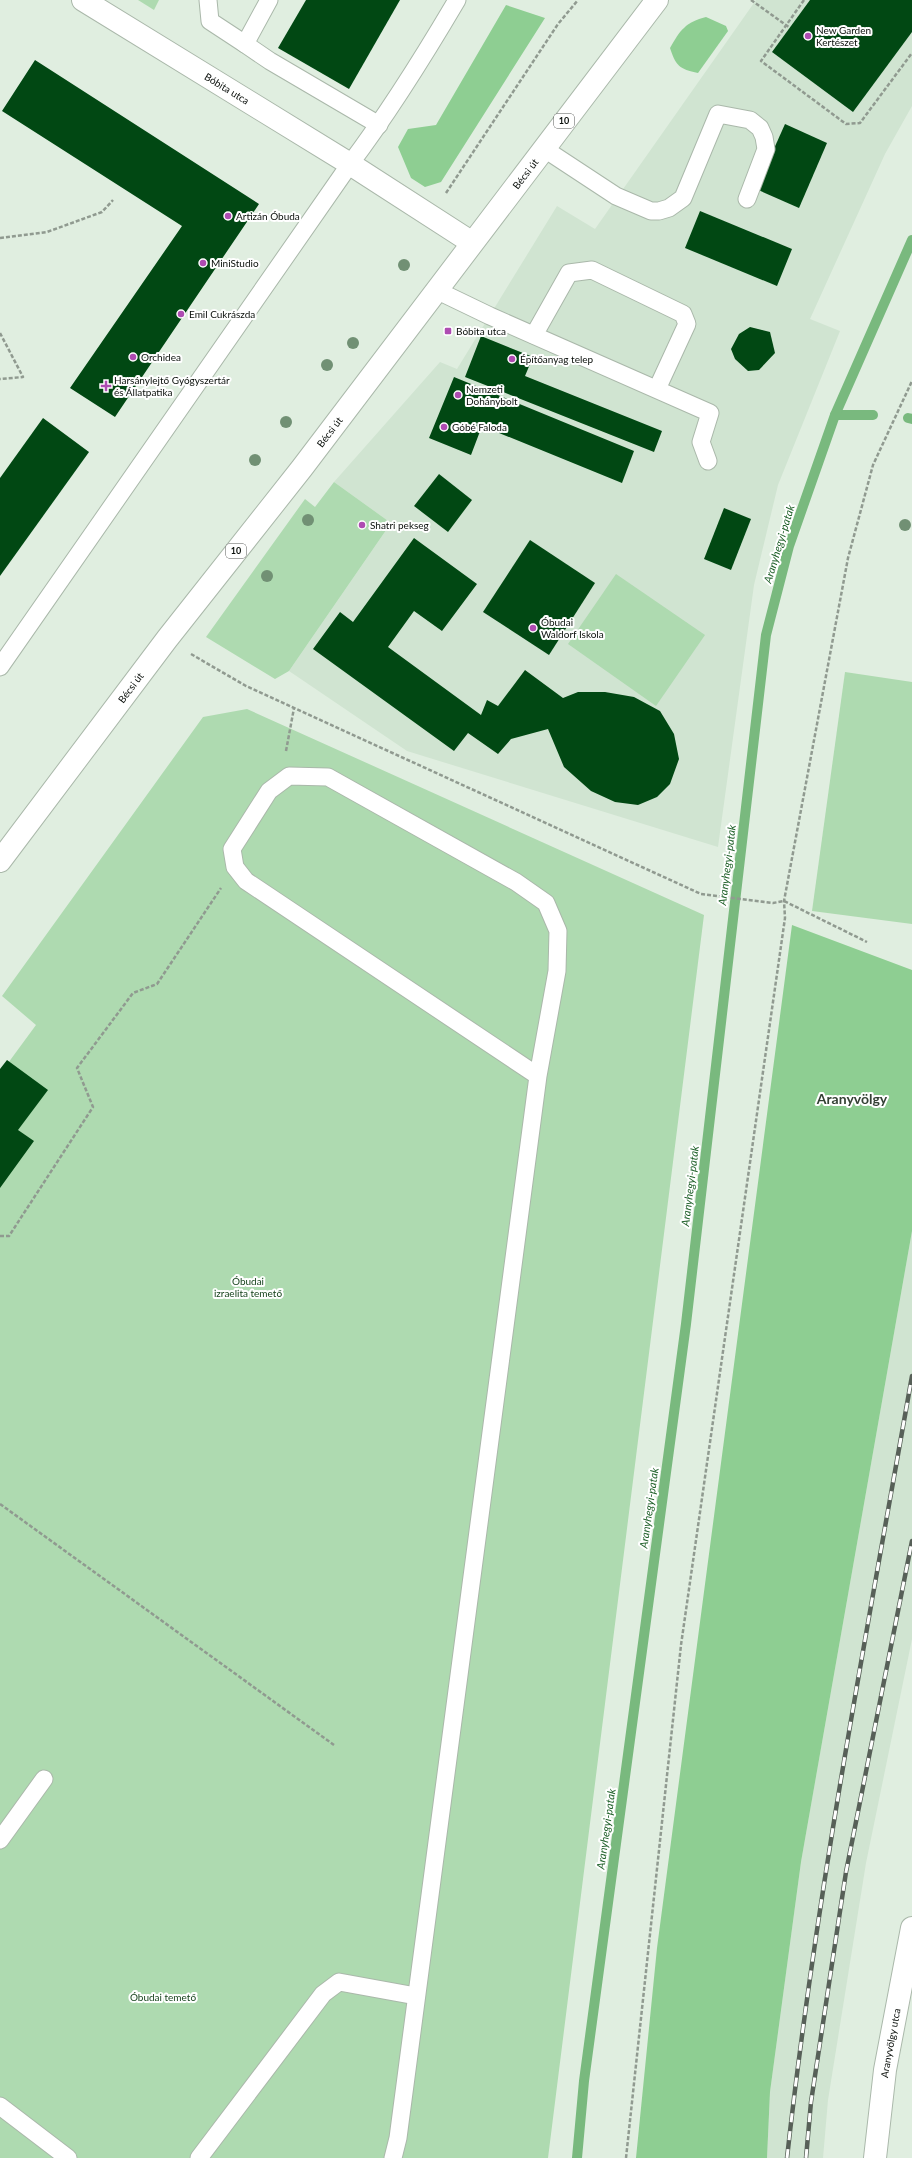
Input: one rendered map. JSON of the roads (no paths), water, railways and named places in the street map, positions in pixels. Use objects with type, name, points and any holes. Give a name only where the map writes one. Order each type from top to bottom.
[{"type":"main road","name":"Bóbita utca","points":[[84,0],[350,164],[471,242]]},
{"type":"main road","name":"Bécsi út","points":[[0,861],[167,639],[302,468],[471,242],[656,0]]},
{"type":"main road","name":"Aranyvölgy utca","points":[[875,2158],[885,2070],[912,1928]]},
{"type":"lane","points":[[208,0],[210,21],[270,61],[380,125]]},
{"type":"lane","points":[[245,44],[269,0]]},
{"type":"lane","points":[[0,667],[350,164],[380,125],[412,76],[457,0]]},
{"type":"lane","points":[[543,148],[616,196],[651,211],[659,211],[673,206],[683,198],[718,114],[750,120],[760,128],[764,137],[766,149],[747,199]]},
{"type":"lane","points":[[534,335],[570,273],[592,270],[683,314],[687,324],[657,389]]},
{"type":"lane","points":[[436,290],[710,413],[701,442],[708,461]]},
{"type":"lane","points":[[393,2158],[398,2138],[538,1076],[557,971],[558,931],[546,903],[516,882],[328,777],[288,776],[268,791],[232,849],[235,867],[246,881],[538,1076]]},
{"type":"lane","points":[[0,1840],[44,1779]]},
{"type":"lane","points":[[199,2158],[323,1994],[339,1982],[416,1996]]},
{"type":"lane","points":[[0,2106],[68,2158]]},
{"type":"waterway","name":"Aranyhegyi-patak","points":[[577,2158],[584,2081],[686,1324],[766,635],[789,546],[835,415],[912,240]]},
{"type":"waterway","points":[[835,415],[873,415]]},
{"type":"waterway","points":[[908,418],[912,419]]},
{"type":"railway","points":[[787,2158],[812,1962],[827,1864],[912,1376]]},
{"type":"railway","points":[[806,2158],[811,2102],[846,1872],[912,1541]]},
{"type":"place","name":"New Garden Kertészet","points":[[808,36]]},
{"type":"place","name":"Artizán Óbuda","points":[[228,216]]},
{"type":"place","name":"MiniStudio","points":[[203,263]]},
{"type":"place","name":"Emil Cukrászda","points":[[181,314]]},
{"type":"place","name":"Bóbita utca","points":[[448,331]]},
{"type":"place","name":"Orchidea","points":[[133,357]]},
{"type":"place","name":"Építőanyag telep","points":[[512,359]]},
{"type":"place","name":"Harsánylejtő Gyógyszertár és Állatpatika","points":[[106,386]]},
{"type":"place","name":"Nemzeti Dohánybolt","points":[[458,395]]},
{"type":"place","name":"Góbé Faloda","points":[[444,427]]},
{"type":"place","name":"Shatri pekseg","points":[[362,525]]},
{"type":"place","name":"Óbudai Waldorf Iskola","points":[[533,628]]},
{"type":"district","name":"Aranyvölgy","points":[[852,1099]]},
{"type":"park label","name":"Óbudai izraelita temető","points":[[248,1286]]},
{"type":"park label","name":"Óbudai temető","points":[[163,1997]]}]
